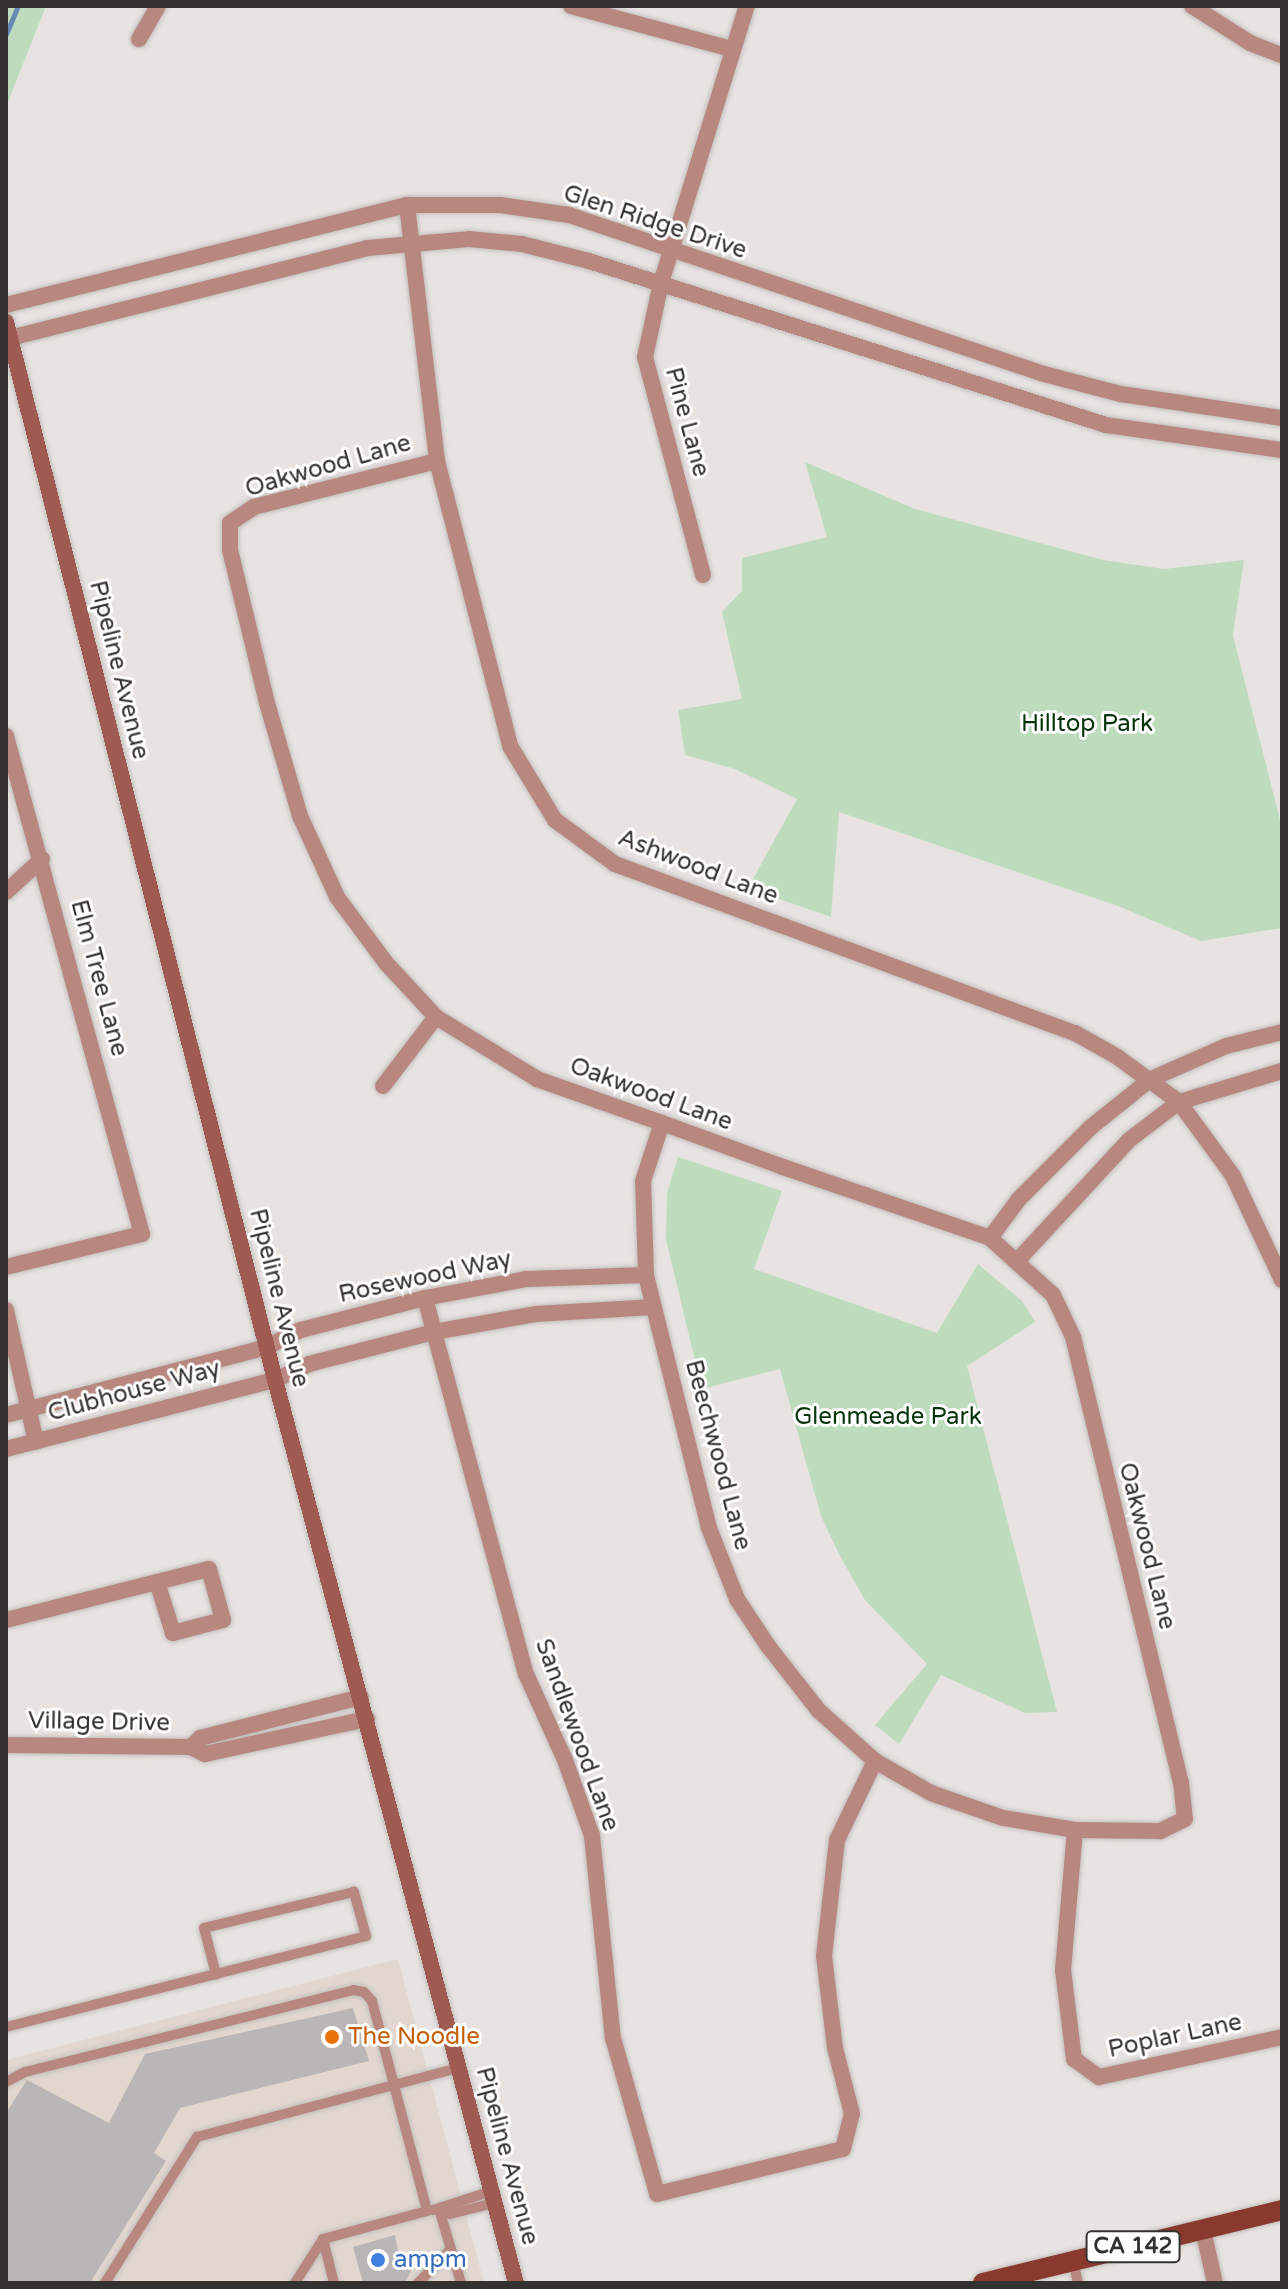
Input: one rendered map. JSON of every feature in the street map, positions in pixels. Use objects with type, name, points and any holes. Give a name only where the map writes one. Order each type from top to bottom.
[{"type":"main road","name":"Pipeline Avenue","points":[[8,330],[275,1380],[516,2283]]},
{"type":"main road","name":"CA 142","points":[[983,2283],[1282,2210]]},
{"type":"street","points":[[139,39],[158,6]]},
{"type":"street","points":[[571,6],[731,49]]},
{"type":"street","name":"Pine Lane","points":[[703,575],[645,357],[661,283],[673,253],[731,49],[747,6]]},
{"type":"street","points":[[1192,6],[1250,43],[1282,55]]},
{"type":"street","name":"Glen Ridge Drive","points":[[6,305],[407,205],[500,205],[569,215],[673,253],[1060,378],[1121,394],[1282,418]]},
{"type":"street","name":"Ashwood Lane","points":[[407,205],[437,461],[510,746],[537,796],[578,841],[615,864],[1075,1033],[1151,1079],[1179,1102],[1233,1176],[1282,1280]]},
{"type":"street","points":[[8,330],[409,241],[522,244],[661,283],[1106,425],[1282,450]]},
{"type":"street","name":"Oakwood Lane","points":[[437,461],[254,507],[230,523],[230,550],[300,816],[337,897],[386,963],[436,1017],[537,1079],[990,1238],[1018,1260],[1053,1295],[1073,1337],[1181,1782],[1185,1819]]},
{"type":"street","name":"Elm Tree Lane","points":[[6,736],[142,1234],[6,1267]]},
{"type":"street","points":[[6,892],[42,859]]},
{"type":"street","points":[[383,1086],[436,1017]]},
{"type":"street","points":[[990,1238],[1019,1199],[1091,1127],[1151,1079],[1226,1046],[1282,1032]]},
{"type":"street","points":[[1018,1260],[1129,1140],[1179,1102],[1282,1071]]},
{"type":"street","name":"Beechwood Lane","points":[[662,1123],[643,1181],[646,1275],[709,1528],[737,1599],[819,1711],[875,1761],[931,1793],[1003,1818],[1075,1830],[1160,1831],[1185,1819]]},
{"type":"street","name":"Rosewood Way","points":[[267,1347],[301,1330],[425,1298],[527,1279],[646,1275]]},
{"type":"street","name":"Sandlewood Lane","points":[[425,1298],[526,1674],[565,1760],[592,1836],[613,2038],[657,2194],[843,2149],[852,2114],[835,2048],[824,1956],[837,1840],[875,1761]]},
{"type":"street","points":[[275,1380],[309,1364],[434,1332],[536,1314],[654,1307]]},
{"type":"street","points":[[6,1310],[36,1442]]},
{"type":"street","name":"Clubhouse Way","points":[[6,1415],[267,1347]]},
{"type":"street","name":"Clubhouse Way","points":[[6,1449],[275,1380]]},
{"type":"street","points":[[6,1620],[157,1582],[209,1569],[223,1620],[173,1633],[157,1582]]},
{"type":"street","name":"Village Drive","points":[[191,1747],[200,1738],[361,1697]]},
{"type":"street","points":[[289,1716],[296,1736]]},
{"type":"street","name":"Village Drive","points":[[6,1745],[191,1747],[205,1754],[234,1751],[367,1719]]},
{"type":"street","name":"Poplar Lane","points":[[1075,1830],[1063,1970],[1074,2059],[1099,2077],[1282,2037]]},
{"type":"street","points":[[1203,2230],[1215,2283]]},
{"type":"lane","points":[[6,2027],[216,1974],[366,1936],[354,1892],[204,1928],[216,1974]]},
{"type":"lane","points":[[6,2082],[25,2072],[353,1990],[372,2001],[427,2211]]},
{"type":"lane","points":[[105,2283],[197,2137],[459,2068]]},
{"type":"lane","points":[[295,2283],[323,2239],[493,2197]]},
{"type":"lane","points":[[439,2209],[461,2283]]},
{"type":"lane","points":[[323,2239],[334,2283]]},
{"type":"lane","points":[[418,2283],[451,2249]]},
{"type":"lane","points":[[1073,2261],[1078,2283]]},
{"type":"shaded area","points":[[398,1959],[484,2283],[6,2283],[6,2060]]},
{"type":"green space","points":[[6,6],[46,6],[6,107]]},
{"type":"green space","name":"Hilltop Park","points":[[805,462],[915,509],[1103,560],[1164,569],[1244,560],[1233,635],[1282,828],[1282,928],[1201,941],[1118,906],[839,812],[831,917],[748,888],[797,799],[735,769],[685,755],[678,710],[742,699],[722,612],[742,591],[742,558],[827,537]]},
{"type":"green space","name":"Glenmeade Park","points":[[678,1157],[782,1191],[754,1269],[937,1333],[978,1264],[1022,1301],[1035,1322],[967,1366],[1057,1712],[1025,1713],[941,1675],[899,1744],[875,1725],[927,1664],[865,1600],[840,1556],[821,1516],[780,1369],[702,1389],[666,1240],[667,1193]]},
{"type":"building","points":[[353,2008],[369,2061],[180,2108],[154,2153],[166,2161],[90,2283],[6,2283],[6,2113],[27,2080],[109,2123],[145,2054]]},
{"type":"building","name":"ampm","points":[[395,2235],[400,2261],[408,2258],[411,2271],[405,2283],[363,2283],[353,2247]]},
{"type":"waterway","points":[[6,34],[18,6]]},
{"type":"place","name":"The Noodle","points":[[332,2037]]},
{"type":"place","name":"ampm","points":[[378,2260]]}]
